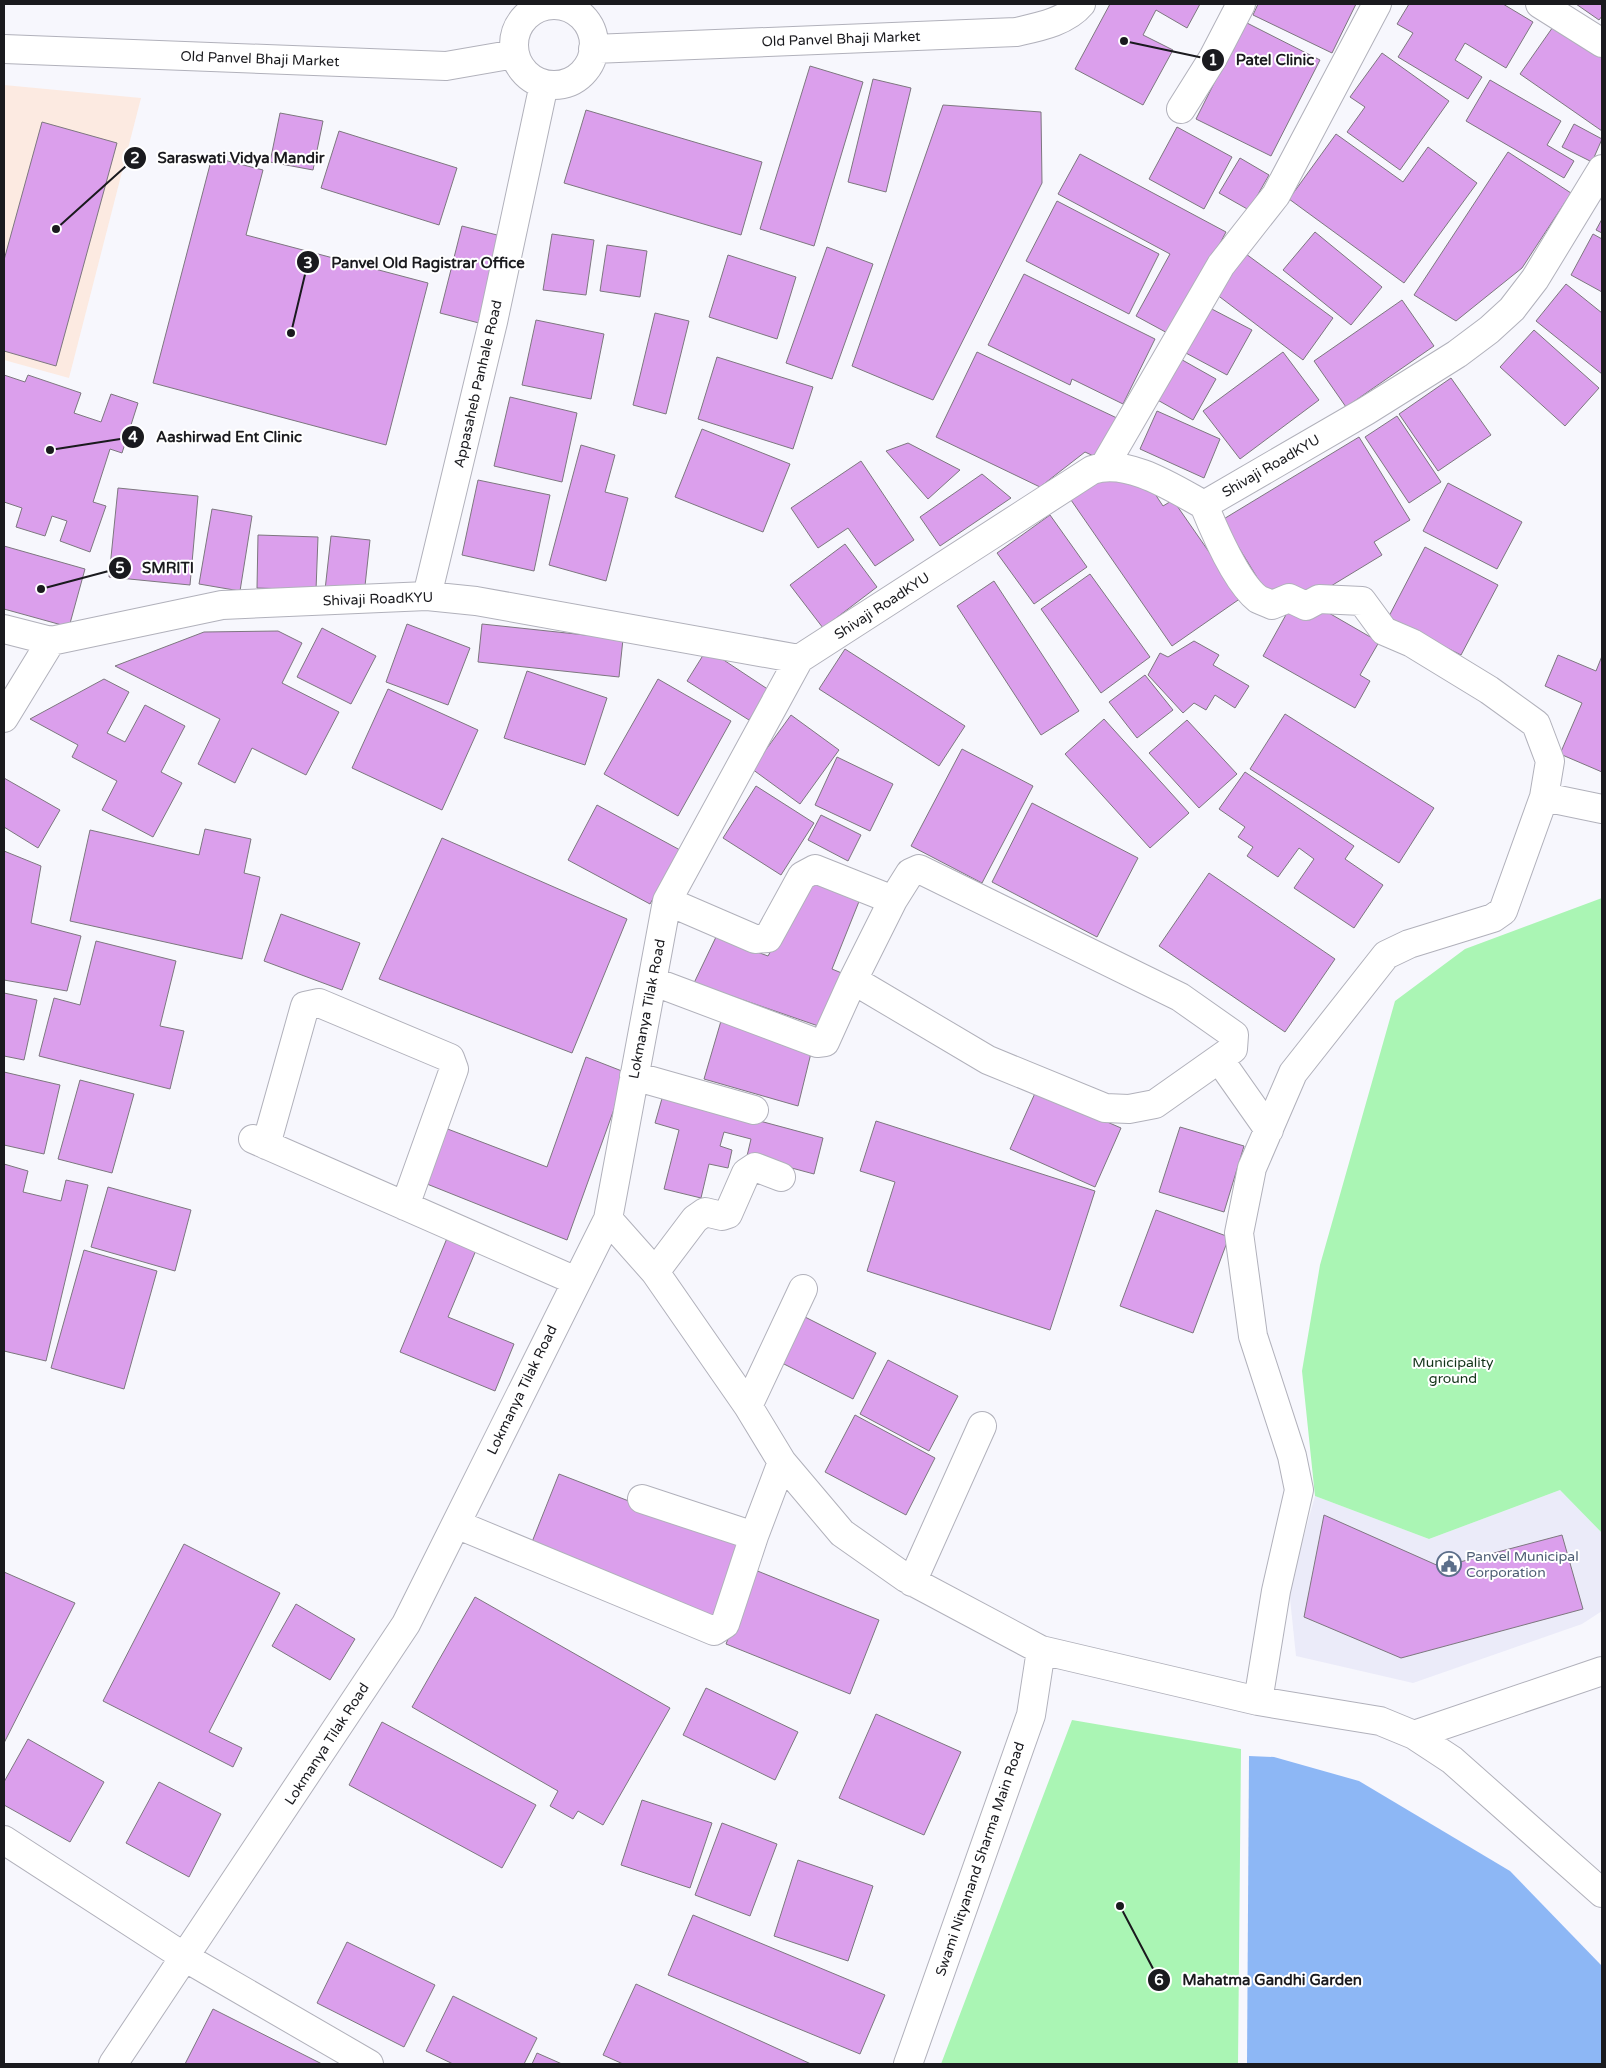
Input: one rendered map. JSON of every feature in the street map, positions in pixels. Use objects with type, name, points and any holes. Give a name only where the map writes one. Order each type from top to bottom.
[{"type":"street","name":"Old Panvel Bhaji Market","points":[[593,49],[1016,32],[1045,26],[1076,10],[1081,4]]},
{"type":"street","points":[[1181,110],[1213,58],[1241,4]]},
{"type":"street","points":[[1258,1701],[1276,1591],[1299,1490],[1292,1456],[1253,1336],[1239,1233],[1252,1168],[1293,1073],[1386,956],[1410,944],[1493,918],[1504,911],[1544,797],[1550,760],[1536,724],[1489,690],[1412,643],[1384,631],[1362,601],[1319,599],[1306,606],[1289,598],[1272,605],[1259,599],[1250,590],[1223,549],[1204,506],[1156,478],[1105,465],[1221,265],[1276,195],[1377,4]]},
{"type":"street","points":[[1540,4],[1602,43]]},
{"type":"street","points":[[547,5],[566,6],[584,19],[591,30],[593,57],[587,69],[577,78],[565,84],[552,86],[529,76],[520,66],[515,54],[514,41],[517,29],[524,18],[534,10],[547,5]]},
{"type":"street","name":"Old Panvel Bhaji Market","points":[[4,48],[446,66],[515,54]]},
{"type":"street","name":"Appasaheb Panhale Road","points":[[427,596],[493,322],[544,84]]},
{"type":"street","name":"Shivaji RoadKYU","points":[[1204,506],[1366,411],[1457,354],[1489,330],[1512,309],[1535,279],[1602,168]]},
{"type":"street","name":"Shivaji RoadKYU","points":[[4,629],[51,641],[222,605],[427,596],[476,601],[799,659],[1092,470],[1105,465]]},
{"type":"street","points":[[4,718],[51,641]]},
{"type":"street","name":"Lokmanya Tilak Road","points":[[113,2064],[186,1958],[406,1624],[608,1219],[668,901],[799,659]]},
{"type":"street","points":[[1544,797],[1602,809]]},
{"type":"street","points":[[668,901],[755,939],[768,938],[802,876],[815,869],[893,900]]},
{"type":"street","points":[[652,981],[816,1042],[825,1042],[853,980],[893,900],[910,873],[919,869],[1180,996],[1234,1035],[1233,1049],[1155,1104],[1129,1109],[1105,1108],[988,1060],[853,980]]},
{"type":"street","points":[[405,1206],[454,1069],[450,1058],[319,1003],[305,1006],[259,1142],[576,1281]]},
{"type":"street","points":[[1219,1059],[1269,1130]]},
{"type":"street","points":[[634,1076],[754,1110]]},
{"type":"street","points":[[655,1272],[695,1219],[705,1212],[722,1216],[728,1214],[746,1173],[755,1167],[781,1177]]},
{"type":"street","points":[[608,1219],[655,1272],[748,1406],[782,1462],[842,1533],[912,1582],[1040,1650],[1258,1701],[1380,1721],[1414,1735],[1452,1760],[1602,1893]]},
{"type":"street","points":[[748,1406],[804,1289]]},
{"type":"street","points":[[912,1582],[982,1426]]},
{"type":"street","points":[[456,1524],[714,1631],[725,1624],[754,1536],[782,1462]]},
{"type":"street","points":[[642,1499],[754,1536]]},
{"type":"street","name":"Swami Nityanand Sharma Main Road","points":[[908,2064],[1031,1715],[1040,1650]]},
{"type":"street","points":[[1414,1735],[1602,1670]]},
{"type":"street","points":[[4,1840],[186,1958],[369,2064]]},
{"type":"shaded area","points":[[4,85],[141,98],[69,378],[4,360]]},
{"type":"shaded area","name":"Panvel Municipal Corporation","points":[[1560,1490],[1602,1533],[1602,1611],[1582,1624],[1413,1683],[1296,1656],[1289,1589],[1315,1496],[1429,1539]]},
{"type":"green space","name":"Municipality ground","points":[[1602,898],[1602,1533],[1560,1490],[1429,1539],[1315,1496],[1302,1371],[1320,1265],[1395,1001],[1465,949]]},
{"type":"green space","points":[[1072,1720],[1241,1749],[1238,2064],[941,2064]]},
{"type":"water","points":[[1249,1756],[1274,1757],[1359,1781],[1510,1871],[1602,1966],[1602,2064],[1247,2064]]},
{"type":"building","points":[[1110,4],[1200,4],[1187,28],[1156,10],[1143,35],[1173,50],[1143,105],[1075,69]]},
{"type":"building","points":[[1258,4],[1356,4],[1332,53],[1253,15]]},
{"type":"building","points":[[1409,4],[1503,4],[1533,22],[1506,68],[1465,43],[1455,60],[1482,77],[1468,99],[1398,57],[1413,33],[1397,24]]},
{"type":"building","points":[[1576,4],[1602,4],[1602,16],[1599,20]]},
{"type":"building","points":[[1245,22],[1320,60],[1271,156],[1196,119]]},
{"type":"building","points":[[1555,24],[1602,56],[1602,131],[1520,74]]},
{"type":"building","points":[[1382,53],[1449,101],[1400,170],[1347,132],[1365,107],[1350,97]]},
{"type":"building","points":[[810,66],[863,82],[814,246],[760,229]]},
{"type":"building","points":[[873,79],[911,88],[886,192],[848,182]]},
{"type":"building","points":[[1490,80],[1561,121],[1547,145],[1574,161],[1564,178],[1466,121]]},
{"type":"building","points":[[943,105],[1041,112],[1042,183],[933,400],[852,366]]},
{"type":"building","points":[[586,110],[762,162],[741,235],[564,183]]},
{"type":"building","points":[[280,113],[323,121],[313,170],[270,162]]},
{"type":"building","points":[[42,122],[117,143],[56,366],[4,351],[4,260]]},
{"type":"building","points":[[1574,124],[1602,139],[1592,162],[1562,147]]},
{"type":"building","points":[[1177,127],[1232,157],[1204,209],[1149,179]]},
{"type":"building","points":[[339,131],[457,168],[439,225],[321,188]]},
{"type":"building","points":[[1336,134],[1403,182],[1428,147],[1477,183],[1404,283],[1289,199]]},
{"type":"building","points":[[1508,152],[1571,193],[1522,268],[1456,321],[1414,295]]},
{"type":"building","points":[[1080,154],[1226,232],[1171,335],[1136,316],[1170,254],[1058,194]]},
{"type":"building","points":[[212,157],[263,170],[246,235],[428,283],[386,445],[153,383]]},
{"type":"building","points":[[1240,158],[1269,175],[1249,210],[1219,193]]},
{"type":"building","points":[[1057,201],[1159,254],[1129,314],[1026,261]]},
{"type":"building","points":[[1602,219],[1602,233],[1596,230]]},
{"type":"building","points":[[462,226],[501,236],[479,323],[440,313]]},
{"type":"building","points":[[1315,232],[1382,287],[1351,325],[1283,270]]},
{"type":"building","points":[[552,234],[594,240],[586,295],[543,290]]},
{"type":"building","points":[[1593,234],[1602,239],[1602,292],[1571,275]]},
{"type":"building","points":[[607,245],[647,251],[640,297],[600,291]]},
{"type":"building","points":[[827,247],[873,264],[832,379],[786,363]]},
{"type":"building","points":[[1246,254],[1333,318],[1303,360],[1216,294]]},
{"type":"building","points":[[728,255],[796,277],[777,339],[709,317]]},
{"type":"building","points":[[1024,274],[1155,339],[1123,404],[1072,379],[1070,385],[988,345]]},
{"type":"building","points":[[1566,284],[1602,313],[1602,374],[1536,321]]},
{"type":"building","points":[[1402,300],[1434,346],[1346,407],[1314,361]]},
{"type":"building","points":[[1208,307],[1252,330],[1227,375],[1184,352]]},
{"type":"building","points":[[655,313],[689,321],[666,414],[633,405]]},
{"type":"building","points":[[536,320],[604,334],[591,399],[522,385]]},
{"type":"building","points":[[1534,330],[1599,388],[1565,426],[1500,367]]},
{"type":"building","points":[[977,352],[1119,419],[1100,459],[1085,452],[1040,487],[936,437]]},
{"type":"building","points":[[1283,352],[1319,400],[1240,459],[1203,411]]},
{"type":"building","points":[[717,357],[813,387],[793,449],[698,419]]},
{"type":"building","points":[[1177,357],[1216,379],[1193,420],[1154,398]]},
{"type":"building","points":[[4,375],[25,382],[28,375],[81,393],[74,413],[101,422],[111,394],[138,403],[122,453],[110,449],[93,502],[106,506],[90,552],[60,541],[67,521],[52,516],[45,536],[16,527],[22,508],[4,502]]},
{"type":"building","points":[[1451,378],[1491,435],[1438,471],[1399,414]]},
{"type":"building","points":[[510,397],[577,413],[562,482],[494,466]]},
{"type":"building","points":[[1157,411],[1220,439],[1204,478],[1140,449]]},
{"type":"building","points":[[1397,416],[1441,482],[1409,503],[1365,437]]},
{"type":"building","points":[[702,429],[790,464],[763,532],[675,497]]},
{"type":"building","points":[[1359,437],[1410,520],[1374,542],[1382,555],[1303,603],[1291,584],[1269,597],[1222,520]]},
{"type":"building","points":[[908,443],[960,470],[928,499],[886,451]]},
{"type":"building","points":[[581,445],[615,455],[605,492],[628,498],[606,581],[549,565]]},
{"type":"building","points":[[861,461],[914,540],[875,566],[848,528],[818,548],[791,508]]},
{"type":"building","points":[[982,474],[1011,498],[940,546],[920,517]]},
{"type":"building","points":[[1102,477],[1145,479],[1163,506],[1173,500],[1241,598],[1172,646],[1071,500]]},
{"type":"building","points":[[478,480],[550,495],[534,571],[462,555]]},
{"type":"building","points":[[1448,483],[1522,522],[1497,569],[1423,531]]},
{"type":"building","points":[[118,488],[198,496],[190,585],[109,577]]},
{"type":"building","points":[[212,509],[252,516],[240,591],[199,584]]},
{"type":"building","points":[[1050,515],[1087,567],[1034,604],[997,553]]},
{"type":"building","points":[[258,535],[318,537],[316,590],[257,588]]},
{"type":"building","points":[[331,536],[370,540],[364,595],[325,590]]},
{"type":"building","points":[[845,544],[877,587],[823,628],[790,585]]},
{"type":"building","points":[[4,546],[85,569],[69,627],[4,609]]},
{"type":"building","points":[[1425,547],[1498,585],[1461,655],[1388,618]]},
{"type":"building","points":[[1090,574],[1150,657],[1101,693],[1041,609]]},
{"type":"building","points":[[994,581],[1079,711],[1041,735],[957,606]]},
{"type":"building","points":[[1292,604],[1315,605],[1379,642],[1360,675],[1370,681],[1355,708],[1263,656]]},
{"type":"building","points":[[407,624],[470,648],[448,705],[386,682]]},
{"type":"building","points":[[482,624],[623,639],[619,677],[478,662]]},
{"type":"building","points":[[322,628],[376,656],[351,704],[297,677]]},
{"type":"building","points":[[278,631],[302,643],[282,683],[339,712],[306,775],[252,748],[235,783],[198,764],[220,719],[115,666],[204,632]]},
{"type":"building","points":[[1194,641],[1219,655],[1213,665],[1249,686],[1235,708],[1215,695],[1206,710],[1194,703],[1183,713],[1148,675],[1160,653],[1168,657]]},
{"type":"building","points":[[707,649],[769,690],[749,720],[687,681]]},
{"type":"building","points":[[845,649],[965,726],[939,766],[819,689]]},
{"type":"building","points":[[1558,655],[1596,671],[1602,656],[1602,772],[1560,754],[1582,703],[1545,686]]},
{"type":"building","points":[[527,671],[607,698],[585,765],[504,738]]},
{"type":"building","points":[[1145,675],[1173,710],[1137,738],[1109,702]]},
{"type":"building","points":[[104,679],[129,692],[107,733],[125,742],[145,705],[185,726],[161,772],[182,783],[153,837],[102,810],[117,781],[72,757],[78,745],[30,719]]},
{"type":"building","points":[[658,679],[731,721],[678,816],[604,774]]},
{"type":"building","points":[[388,689],[478,730],[442,810],[352,768]]},
{"type":"building","points":[[1285,714],[1434,808],[1399,863],[1250,769]]},
{"type":"building","points":[[791,715],[839,750],[800,804],[752,769]]},
{"type":"building","points":[[1104,719],[1189,813],[1150,848],[1065,754]]},
{"type":"building","points":[[1187,720],[1237,774],[1199,808],[1149,753]]},
{"type":"building","points":[[962,749],[1033,786],[982,883],[911,846]]},
{"type":"building","points":[[837,757],[893,784],[870,831],[815,805]]},
{"type":"building","points":[[1245,772],[1354,846],[1345,859],[1383,885],[1354,928],[1294,888],[1314,859],[1299,848],[1278,877],[1247,856],[1253,847],[1238,837],[1245,827],[1219,809]]},
{"type":"building","points":[[4,778],[60,810],[38,848],[4,827]]},
{"type":"building","points":[[756,786],[814,823],[781,875],[723,838]]},
{"type":"building","points":[[1032,803],[1138,858],[1097,937],[992,882]]},
{"type":"building","points":[[597,805],[680,850],[650,904],[568,860]]},
{"type":"building","points":[[821,815],[861,835],[848,861],[808,840]]},
{"type":"building","points":[[205,829],[251,839],[244,873],[260,877],[242,959],[70,921],[90,830],[199,855]]},
{"type":"building","points":[[442,838],[627,919],[572,1053],[379,979]]},
{"type":"building","points":[[4,851],[41,866],[31,923],[81,936],[67,991],[4,980]]},
{"type":"building","points":[[1209,873],[1335,959],[1285,1032],[1159,946]]},
{"type":"building","points":[[809,883],[862,894],[832,969],[844,974],[827,1029],[694,983],[716,937],[768,956]]},
{"type":"building","points":[[281,914],[360,943],[342,990],[264,961]]},
{"type":"building","points":[[96,941],[176,961],[160,1026],[184,1031],[170,1089],[39,1056],[54,998],[80,1005]]},
{"type":"building","points":[[4,993],[37,1000],[24,1060],[4,1056]]},
{"type":"building","points":[[721,1021],[812,1049],[798,1106],[704,1079]]},
{"type":"building","points":[[586,1057],[627,1073],[567,1240],[427,1184],[445,1128],[547,1167]]},
{"type":"building","points":[[4,1072],[60,1085],[44,1154],[4,1145]]},
{"type":"building","points":[[80,1080],[134,1094],[112,1173],[58,1159]]},
{"type":"building","points":[[1036,1091],[1121,1128],[1095,1187],[1010,1149]]},
{"type":"building","points":[[663,1095],[823,1138],[814,1174],[747,1156],[751,1139],[724,1132],[720,1146],[732,1150],[728,1168],[709,1164],[701,1198],[664,1189],[679,1130],[655,1123]]},
{"type":"building","points":[[876,1121],[1095,1191],[1050,1330],[867,1271],[895,1182],[860,1171]]},
{"type":"building","points":[[1180,1127],[1244,1146],[1224,1212],[1159,1192]]},
{"type":"building","points":[[4,1164],[28,1171],[23,1192],[61,1201],[66,1180],[88,1185],[46,1361],[4,1351]]},
{"type":"building","points":[[108,1187],[191,1210],[175,1271],[91,1247]]},
{"type":"building","points":[[1156,1210],[1229,1237],[1193,1333],[1120,1306]]},
{"type":"building","points":[[450,1231],[479,1243],[448,1317],[514,1344],[495,1391],[400,1352]]},
{"type":"building","points":[[84,1250],[157,1271],[124,1389],[51,1368]]},
{"type":"building","points":[[805,1317],[876,1353],[853,1399],[782,1363]]},
{"type":"building","points":[[888,1360],[958,1396],[929,1451],[860,1414]]},
{"type":"building","points":[[855,1415],[935,1458],[906,1515],[825,1472]]},
{"type":"building","points":[[559,1474],[745,1546],[717,1620],[530,1547]]},
{"type":"building","name":"Panvel Municipal Corporation","points":[[1324,1515],[1441,1567],[1562,1535],[1583,1609],[1401,1658],[1304,1617]]},
{"type":"building","points":[[184,1544],[280,1593],[209,1732],[242,1748],[233,1767],[103,1701]]},
{"type":"building","points":[[755,1570],[879,1620],[850,1694],[726,1644]]},
{"type":"building","points":[[4,1572],[75,1603],[4,1743]]},
{"type":"building","points":[[475,1597],[670,1708],[603,1825],[578,1811],[573,1819],[550,1806],[558,1791],[412,1707]]},
{"type":"building","points":[[296,1604],[355,1639],[330,1680],[272,1646]]},
{"type":"building","points":[[706,1688],[798,1732],[775,1780],[683,1735]]},
{"type":"building","points":[[876,1714],[961,1752],[924,1835],[839,1798]]},
{"type":"building","points":[[382,1722],[536,1805],[502,1868],[349,1785]]},
{"type":"building","points":[[28,1739],[104,1782],[70,1842],[4,1805],[4,1782]]},
{"type":"building","points":[[159,1782],[221,1814],[189,1877],[126,1843]]},
{"type":"building","points":[[642,1800],[712,1823],[690,1888],[621,1865]]},
{"type":"building","points":[[722,1823],[777,1844],[750,1916],[695,1895]]},
{"type":"building","points":[[798,1860],[873,1886],[848,1961],[774,1936]]},
{"type":"building","points":[[693,1915],[885,1995],[860,2054],[668,1975]]},
{"type":"building","points":[[347,1942],[435,1985],[404,2047],[317,2003]]},
{"type":"building","points":[[636,1984],[811,2064],[623,2064],[603,2055]]},
{"type":"building","points":[[453,1996],[537,2038],[524,2064],[453,2064],[426,2051]]},
{"type":"building","points":[[213,2009],[322,2064],[185,2064]]},
{"type":"building","points":[[537,2053],[562,2064],[532,2064]]},
{"type":"place","name":"Patel Clinic","points":[[1124,41]]},
{"type":"place","name":"Saraswati Vidya Mandir","points":[[56,229]]},
{"type":"place","name":"Panvel Old Ragistrar Office","points":[[291,333]]},
{"type":"place","name":"Aashirwad Ent Clinic","points":[[50,450]]},
{"type":"place","name":"SMRITI","points":[[41,589]]},
{"type":"place","name":"Panvel Municipal Corporation","points":[[1449,1564]]},
{"type":"place","name":"Mahatma Gandhi Garden","points":[[1120,1906]]}]
